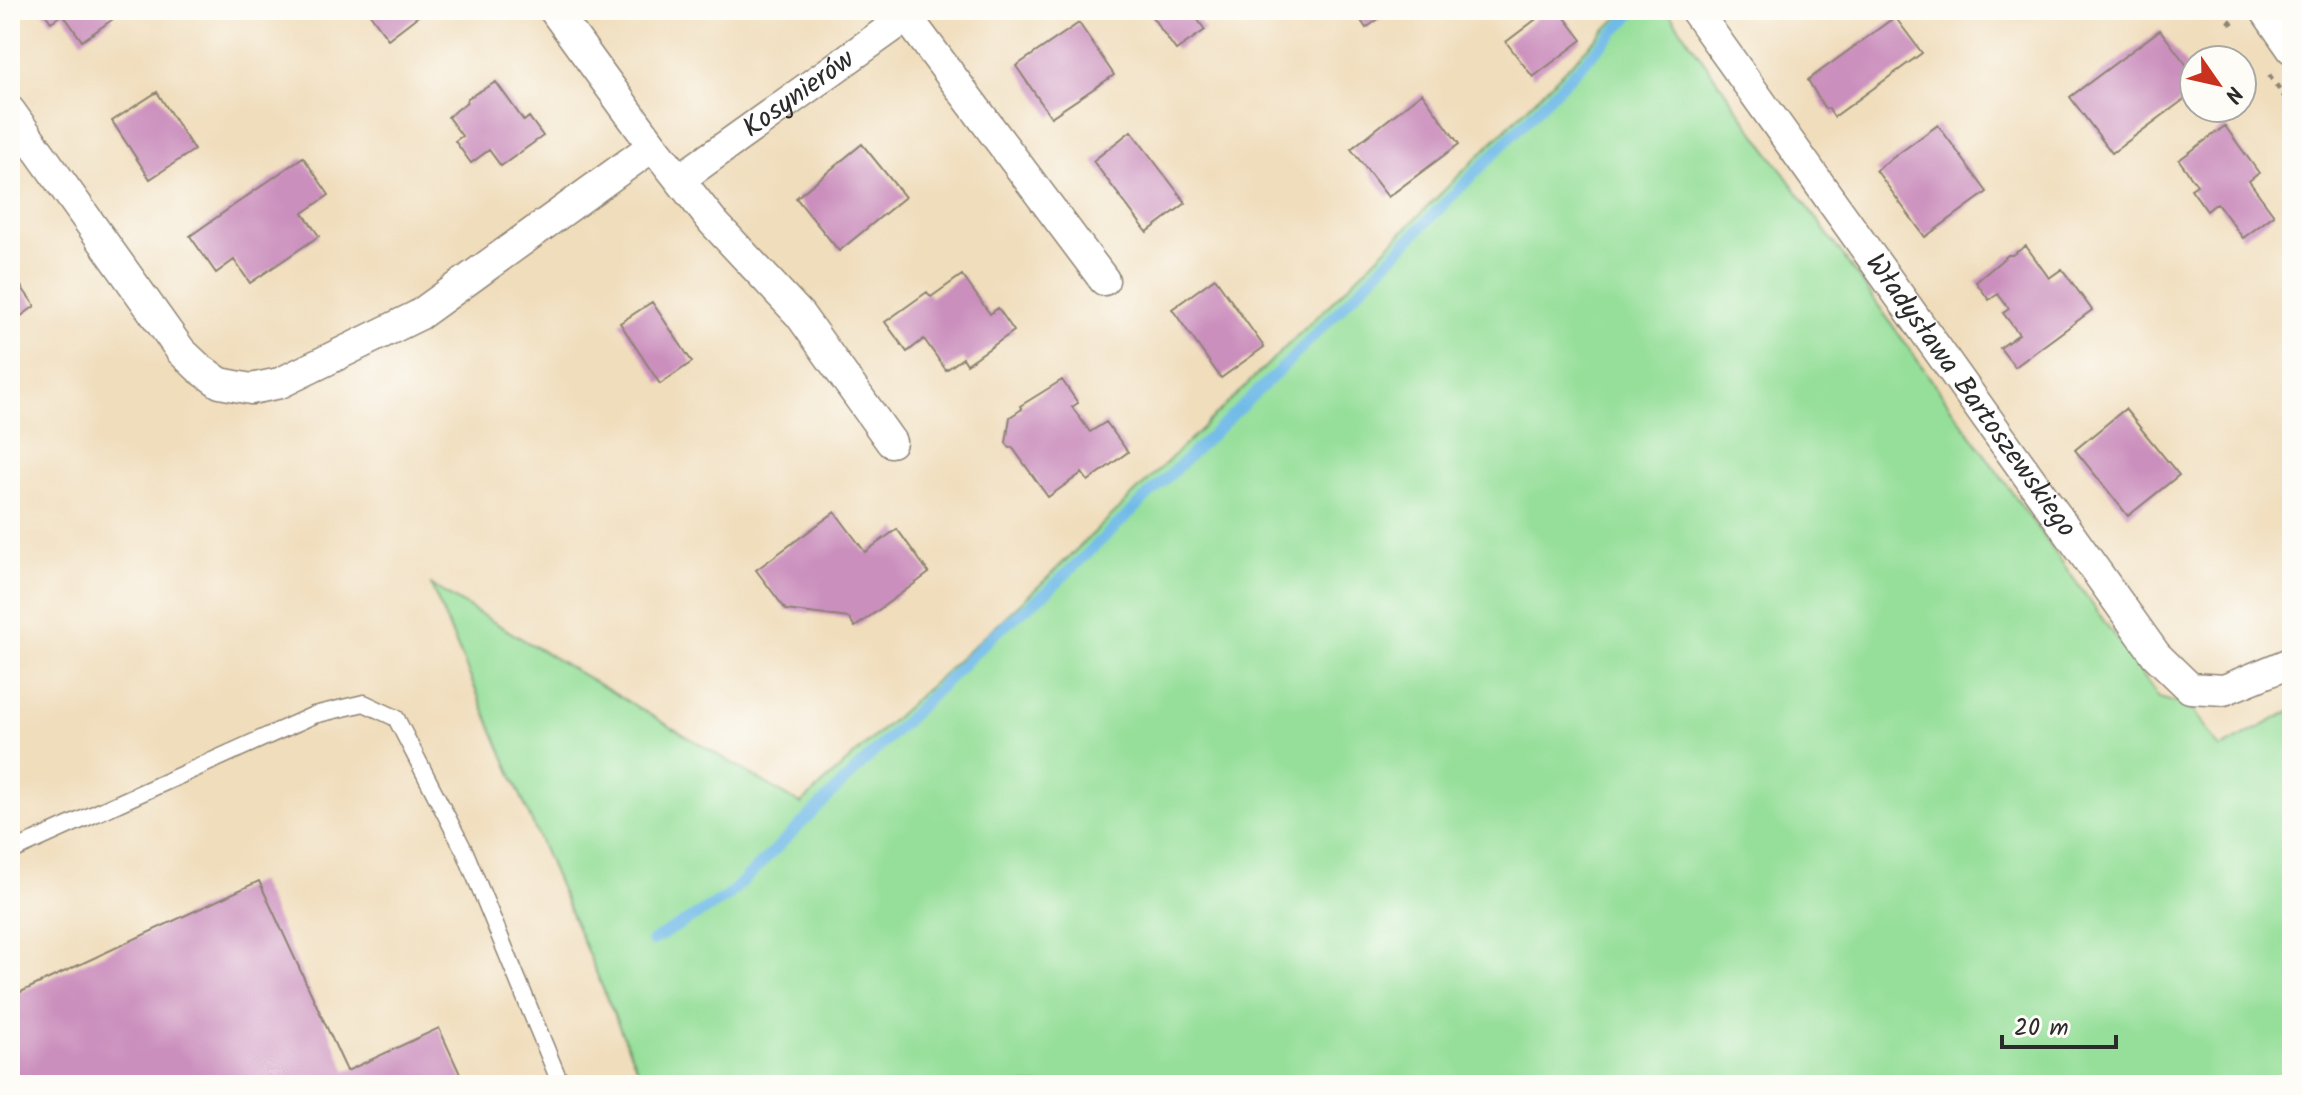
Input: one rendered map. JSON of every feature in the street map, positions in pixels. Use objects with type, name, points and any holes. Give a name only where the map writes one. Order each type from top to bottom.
[{"type":"street","points":[[554,10],[713,222],[800,315],[891,442]]},
{"type":"street","name":"Władysława Bartoszewskiego","points":[[1695,10],[2156,655],[2190,688],[2224,690],[2292,662]]},
{"type":"street","points":[[2265,10],[2292,49]]},
{"type":"street","points":[[912,13],[1104,280]]},
{"type":"street","name":"Kosynierów","points":[[680,179],[912,13]]},
{"type":"street","points":[[10,111],[181,351],[220,383],[251,389],[280,383],[419,315],[653,146]]},
{"type":"lane","points":[[10,852],[314,715],[364,703],[396,718],[465,852],[561,1085]]},
{"type":"green space","points":[[1625,10],[1667,10],[2159,698],[2191,707],[2220,749],[2292,710],[2292,1085],[644,1085],[431,585],[801,804],[1041,584],[1329,305]]},
{"type":"building","points":[[42,10],[107,10],[113,19],[82,41],[63,14],[51,22]]},
{"type":"building","points":[[367,10],[426,10],[388,39]]},
{"type":"building","points":[[1147,10],[1191,10],[1205,30],[1176,50]]},
{"type":"building","points":[[1354,10],[1391,10],[1366,28]]},
{"type":"building","points":[[1548,10],[1559,10],[1582,40],[1533,77],[1506,42]]},
{"type":"building","points":[[1895,17],[1922,53],[1834,117],[1828,108],[1825,109],[1808,80]]},
{"type":"building","points":[[1079,23],[1114,75],[1051,117],[1016,66]]},
{"type":"building","points":[[2160,30],[2178,54],[2178,104],[2112,153],[2070,97]]},
{"type":"building","points":[[496,82],[524,121],[529,117],[543,136],[501,166],[489,150],[471,163],[455,141],[462,136],[448,117],[468,98]]},
{"type":"building","points":[[157,92],[194,150],[150,179],[112,121]]},
{"type":"building","points":[[1422,93],[1459,144],[1388,197],[1351,149]]},
{"type":"building","points":[[1938,125],[1987,192],[1925,237],[1876,170]]},
{"type":"building","points":[[2225,126],[2259,173],[2249,181],[2274,215],[2243,238],[2217,203],[2207,211],[2191,189],[2197,185],[2179,160]]},
{"type":"building","points":[[1131,131],[1186,203],[1147,232],[1093,161]]},
{"type":"building","points":[[862,144],[905,197],[839,251],[796,198]]},
{"type":"building","points":[[303,157],[329,195],[303,213],[319,236],[250,283],[234,260],[216,273],[190,236]]},
{"type":"building","points":[[2026,246],[2049,278],[2062,269],[2092,310],[2015,367],[2000,348],[2019,334],[2003,313],[2009,309],[1998,294],[1989,300],[1976,282],[2008,255]]},
{"type":"building","points":[[10,271],[35,306],[10,324]]},
{"type":"building","points":[[962,275],[990,314],[998,308],[1014,331],[967,364],[963,358],[946,370],[924,339],[907,352],[885,322],[927,292],[931,297]]},
{"type":"building","points":[[1215,278],[1264,347],[1221,378],[1172,309]]},
{"type":"building","points":[[652,302],[692,362],[660,384],[620,323]]},
{"type":"building","points":[[1062,380],[1078,403],[1072,407],[1090,432],[1106,422],[1128,452],[1088,481],[1082,473],[1048,497],[1006,443],[1010,417],[1022,409],[1020,406]]},
{"type":"building","points":[[2125,409],[2179,475],[2128,516],[2075,450]]},
{"type":"building","points":[[835,512],[865,552],[897,529],[929,573],[855,627],[849,618],[786,610],[756,570]]},
{"type":"building","points":[[259,881],[347,1071],[439,1028],[465,1085],[10,1085],[10,997]]},
{"type":"waterway","points":[[652,941],[727,897],[992,636],[1048,591],[1284,366],[1636,10]]}]
